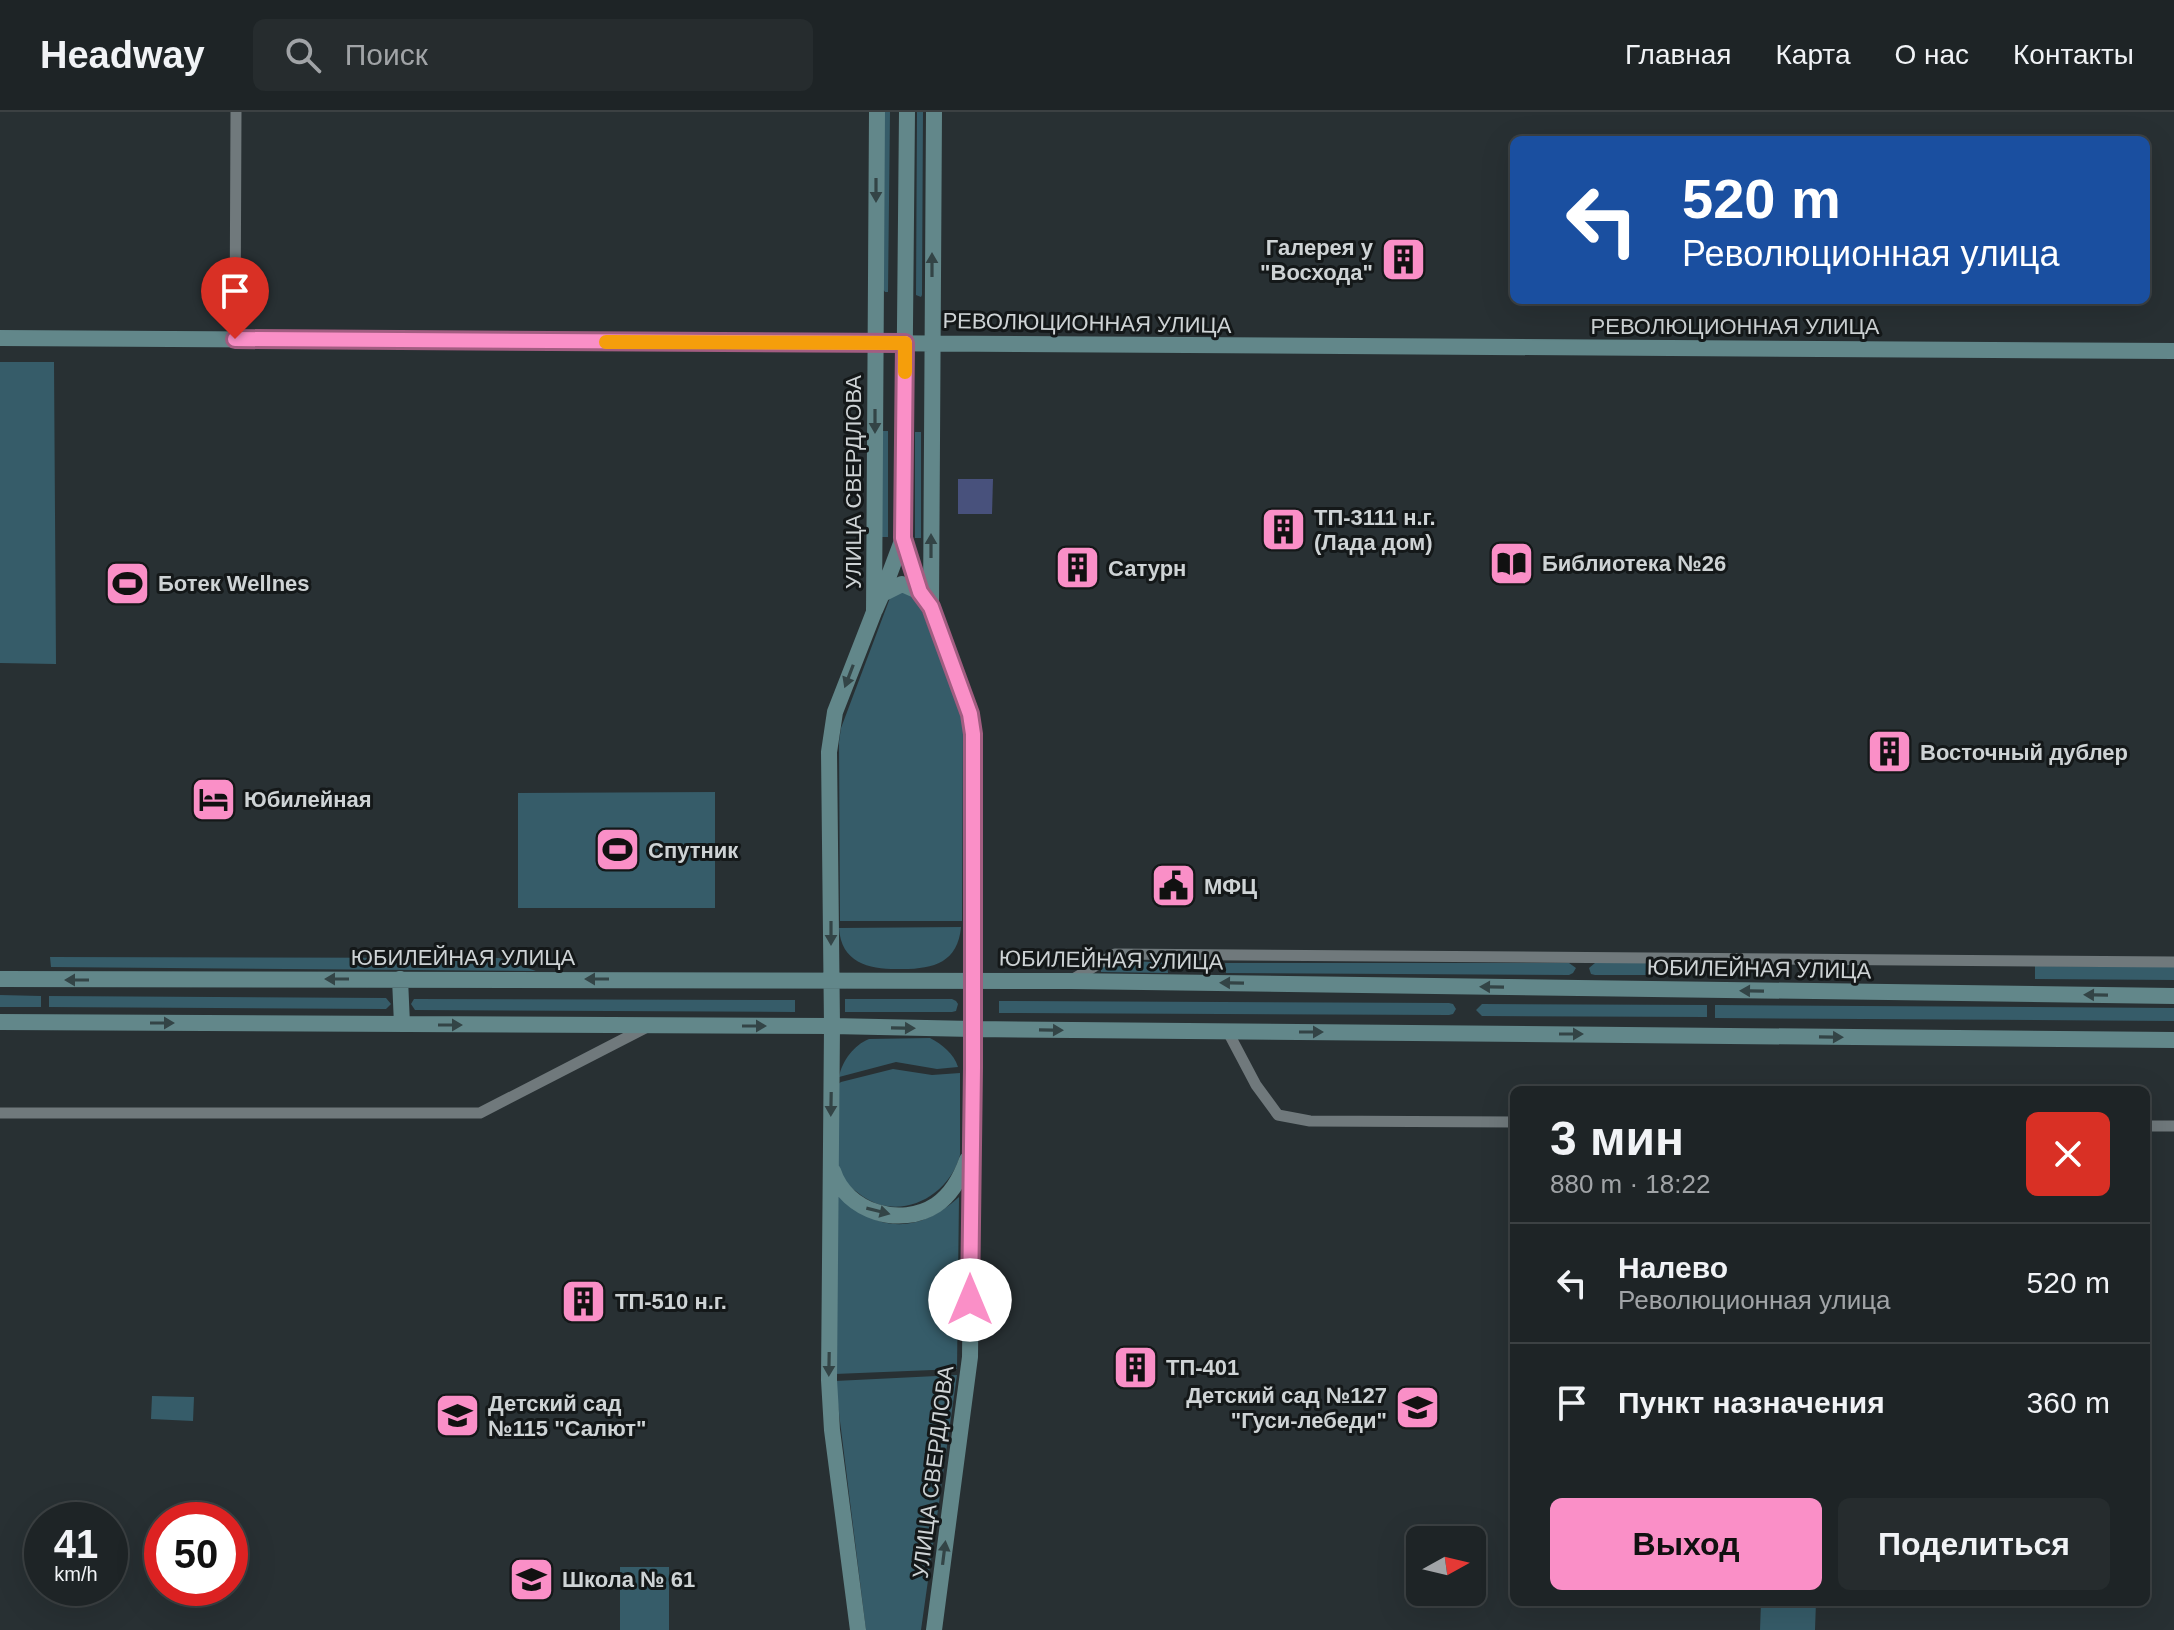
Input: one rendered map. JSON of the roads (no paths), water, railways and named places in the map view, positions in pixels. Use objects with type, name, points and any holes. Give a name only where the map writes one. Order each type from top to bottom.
[{"type":"main road","name":"УЛИЦА СВЕРДЛОВА","points":[[874,612],[877,112]]},
{"type":"main road","name":"УЛИЦА СВЕРДЛОВА","points":[[907,112],[903,538],[920,592],[931,607],[970,714],[973,734],[970,1357],[934,1630]]},
{"type":"main road","name":"УЛИЦА СВЕРДЛОВА","points":[[931,607],[934,112]]},
{"type":"main road","name":"РЕВОЛЮЦИОННАЯ УЛИЦА","points":[[0,338],[2174,351]]},
{"type":"main road","name":"УЛИЦА СВЕРДЛОВА","points":[[858,1630],[832,1430],[829,1380],[832,1026],[829,752],[835,712],[903,538]]},
{"type":"main road","name":"УЛИЦА СВЕРДЛОВА","points":[[882,594],[902,584],[920,592]]},
{"type":"main road","name":"ЮБИЛЕЙНАЯ УЛИЦА","points":[[0,979],[1069,981],[2174,996]]},
{"type":"main road","points":[[400,979],[402,1024]]},
{"type":"main road","points":[[0,1022],[832,1026],[2174,1040]]},
{"type":"main road","points":[[830,1158],[838,1185],[850,1198],[865,1208],[904,1216],[919,1214],[951,1191],[961,1177],[972,1149]]},
{"type":"street","points":[[235,339],[236,112]]},
{"type":"street","points":[[1069,981],[1115,954],[2174,962]]},
{"type":"street","points":[[0,1113],[480,1113],[650,1026]]},
{"type":"street","points":[[1228,1032],[1256,1085],[1278,1115],[1310,1121],[1510,1122]]},
{"type":"street","points":[[2150,1126],[2174,1126]]},
{"type":"water","points":[[958,479],[993,479],[992,514],[958,514]]},
{"type":"place","name":"Галерея у \"Восхода\"","points":[[1404,260]]},
{"type":"place","name":"ТП-3111 н.г. (Лада дом)","points":[[1283,530]]},
{"type":"place","name":"Библиотека №26","points":[[1511,563]]},
{"type":"place","name":"Сатурн","points":[[1077,568]]},
{"type":"place","name":"Ботек Wellnes","points":[[127,583]]},
{"type":"place","name":"Восточный дублер","points":[[1889,752]]},
{"type":"place","name":"Юбилейная","points":[[213,799]]},
{"type":"place","name":"Спутник","points":[[617,850]]},
{"type":"place","name":"МФЦ","points":[[1173,886]]},
{"type":"place","name":"ТП-510 н.г.","points":[[584,1301]]},
{"type":"place","name":"ТП-401","points":[[1135,1367]]},
{"type":"place","name":"Детский сад №127 \"Гуси-лебеди\"","points":[[1418,1408]]},
{"type":"place","name":"Детский сад №115 \"Салют\"","points":[[457,1416]]},
{"type":"place","name":"Школа № 61","points":[[531,1579]]}]
